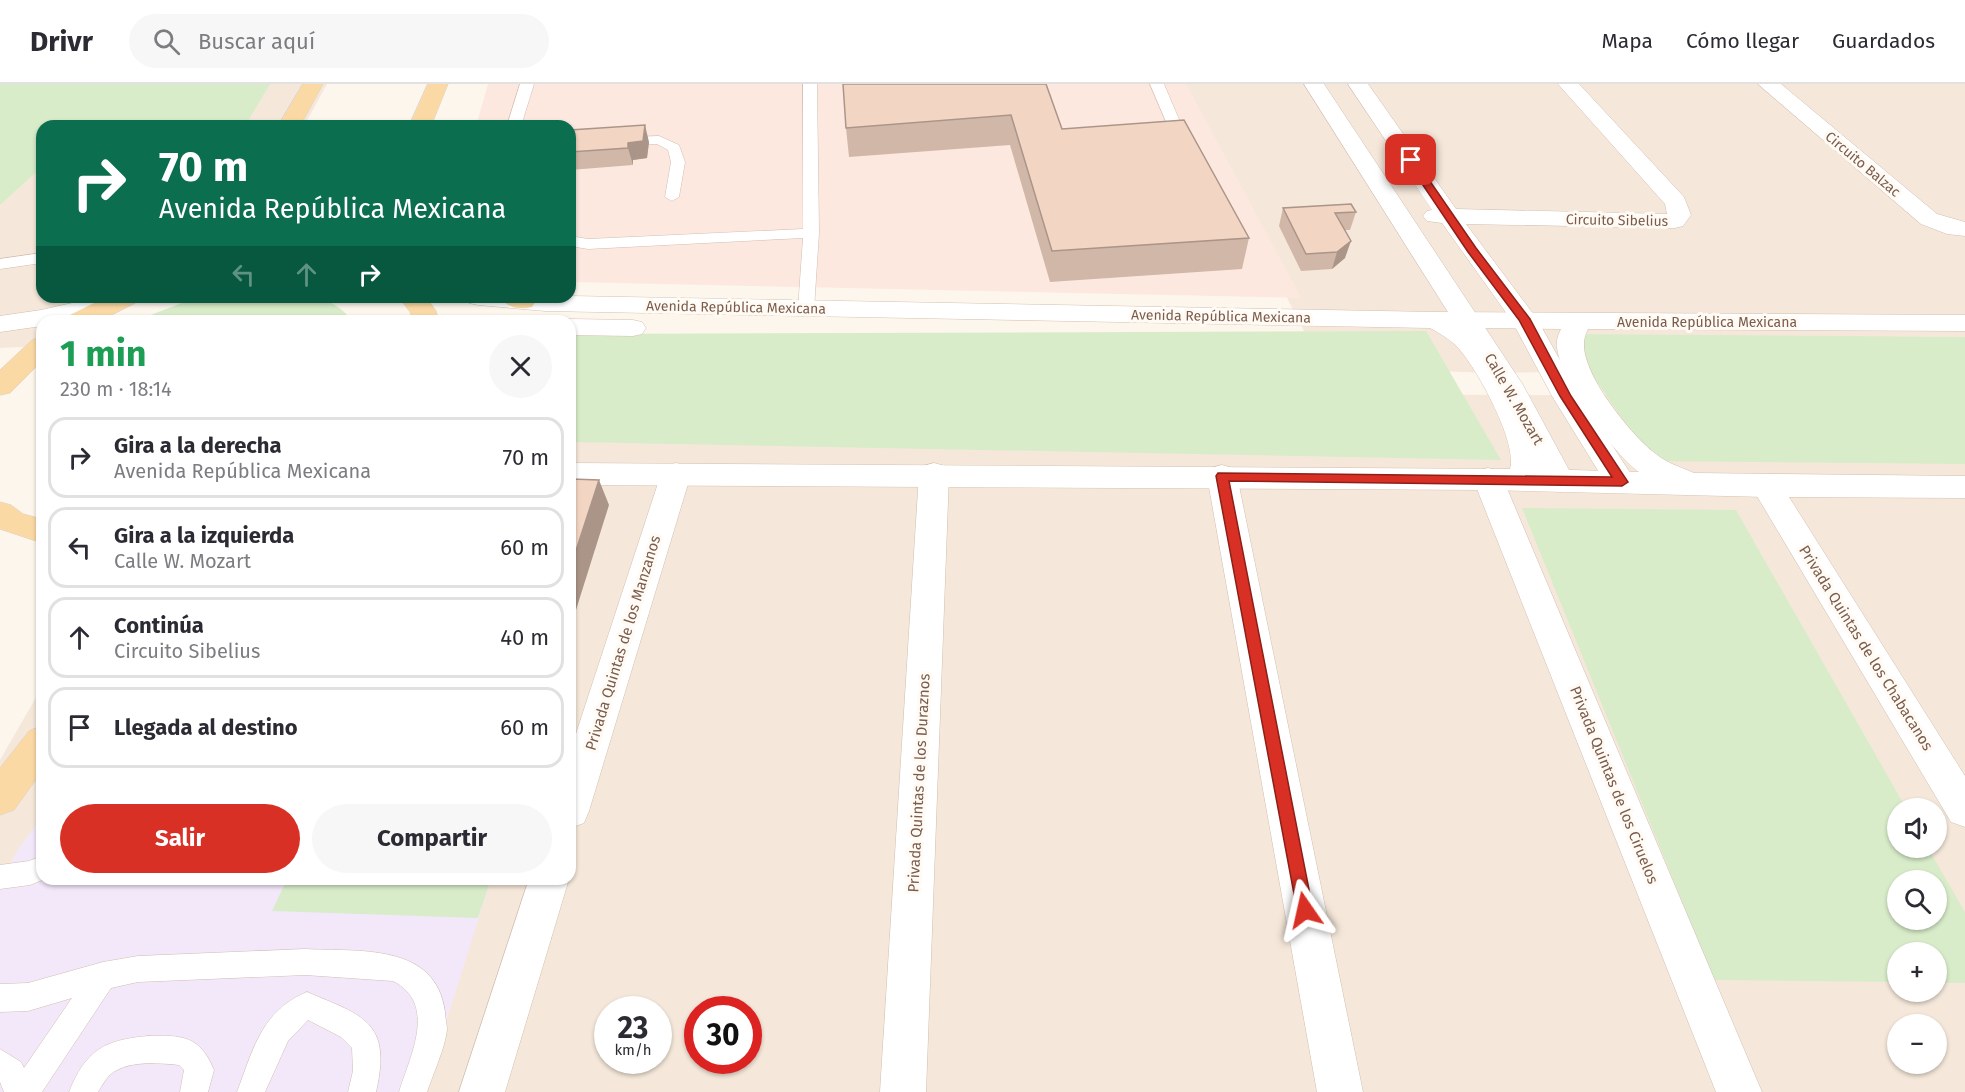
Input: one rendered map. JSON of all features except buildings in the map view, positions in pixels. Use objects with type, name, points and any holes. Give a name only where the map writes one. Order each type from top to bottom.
[{"type":"main road","points":[[295,120],[313,84]]},
{"type":"main road","points":[[422,119],[438,84]]},
{"type":"main road","points":[[91,315],[114,303]]},
{"type":"main road","points":[[0,386],[36,352]]},
{"type":"main road","points":[[0,513],[12,522],[36,529]]},
{"type":"main road","points":[[0,798],[36,750]]},
{"type":"street","points":[[1314,84],[1465,319]]},
{"type":"street","points":[[1358,84],[1479,259],[1524,319],[1566,396],[1622,482]]},
{"type":"street","name":"Circuito Sibelius","points":[[1399,216],[1675,221],[1679,215],[1676,202],[1568,84]]},
{"type":"street","name":"Circuito Balzac","points":[[1768,84],[1929,219],[1942,225],[1965,229]]},
{"type":"street","name":"Avenida República Mexicana","points":[[576,302],[806,309],[1436,320],[1965,323]]},
{"type":"street","points":[[44,315],[102,303]]},
{"type":"street","points":[[576,327],[633,328],[647,324],[665,306]]},
{"type":"street","points":[[0,324],[36,317]]},
{"type":"street","name":"Calle W. Mozart","points":[[1465,319],[1513,392],[1560,481]]},
{"type":"street","points":[[1436,320],[1456,332],[1469,344],[1500,392],[1517,429],[1527,461],[1505,479]]},
{"type":"street","points":[[1577,321],[1570,344],[1580,375],[1593,399],[1626,443],[1643,459],[1655,468],[1690,484]]},
{"type":"street","points":[[576,454],[595,456],[606,461],[616,474]]},
{"type":"street","points":[[576,474],[1222,476],[1505,479],[1766,486],[1965,487]]},
{"type":"street","name":"Privada Quintas de los Manzanos","points":[[576,792],[676,474]]},
{"type":"street","name":"Privada Quintas de los Duraznos","points":[[903,1092],[934,474]]},
{"type":"street","points":[[1222,476],[1340,1092]]},
{"type":"street","name":"Privada Quintas de los Ciruelos","points":[[1505,479],[1739,1092]]},
{"type":"street","name":"Privada Quintas de los Chabacanos","points":[[1766,486],[1965,810]]},
{"type":"street","points":[[482,1092],[547,885]]},
{"type":"lane","points":[[516,120],[527,84]]},
{"type":"lane","points":[[806,309],[811,233],[810,84]]},
{"type":"lane","points":[[1157,84],[1174,124]]},
{"type":"lane","points":[[576,144],[659,140],[674,148],[678,162],[672,197]]},
{"type":"lane","points":[[576,242],[588,244],[811,233]]},
{"type":"lane","points":[[0,264],[36,259]]},
{"type":"lane","points":[[0,878],[36,870]]},
{"type":"lane","points":[[0,998],[28,997],[103,976],[138,969],[305,962],[395,968],[412,977],[429,997],[433,1030],[413,1092]]},
{"type":"lane","points":[[25,1092],[103,976]]},
{"type":"lane","points":[[251,1092],[280,1024],[294,1011],[307,1006],[357,1029],[365,1041],[369,1067],[362,1092]]},
{"type":"lane","points":[[82,1092],[94,1071],[112,1057],[139,1050],[185,1052],[194,1058],[200,1070],[194,1092]]},
{"type":"lane","points":[[0,1063],[11,1072],[18,1092]]},
{"type":"shaded area","points":[[0,84],[327,84],[307,120],[36,120],[36,303],[137,303],[110,315],[36,315],[36,346],[0,348]]},
{"type":"shaded area","points":[[488,84],[1186,84],[1301,298],[576,282],[576,120],[478,120]]},
{"type":"shaded area","points":[[1179,84],[1965,84],[1965,366],[1492,373],[1322,367]]},
{"type":"shaded area","points":[[576,391],[1965,397],[1965,1092],[0,1092],[0,760],[36,697],[36,885],[576,885]]},
{"type":"shaded area","points":[[36,825],[36,885],[489,885],[424,1092],[0,1092],[0,882],[19,848]]},
{"type":"green space","points":[[0,84],[270,84],[249,120],[36,120],[36,172],[0,205]]},
{"type":"green space","points":[[182,303],[331,303],[347,315],[151,315]]},
{"type":"green space","points":[[1426,331],[1501,460],[576,442],[576,334]]},
{"type":"green space","points":[[1564,334],[1965,337],[1965,464],[1651,461]]},
{"type":"green space","points":[[1522,508],[1736,510],[1900,798],[1887,798],[1887,858],[1934,858],[1941,870],[1887,870],[1887,930],[1947,930],[1947,881],[1965,912],[1965,983],[1947,983],[1947,942],[1887,942],[1887,982],[1714,980]]},
{"type":"green space","points":[[284,885],[489,885],[478,918],[272,911]]},
{"type":"route","points":[[1305,910],[1222,476],[1622,482],[1566,396],[1524,319],[1472,250],[1411,160]]}]
